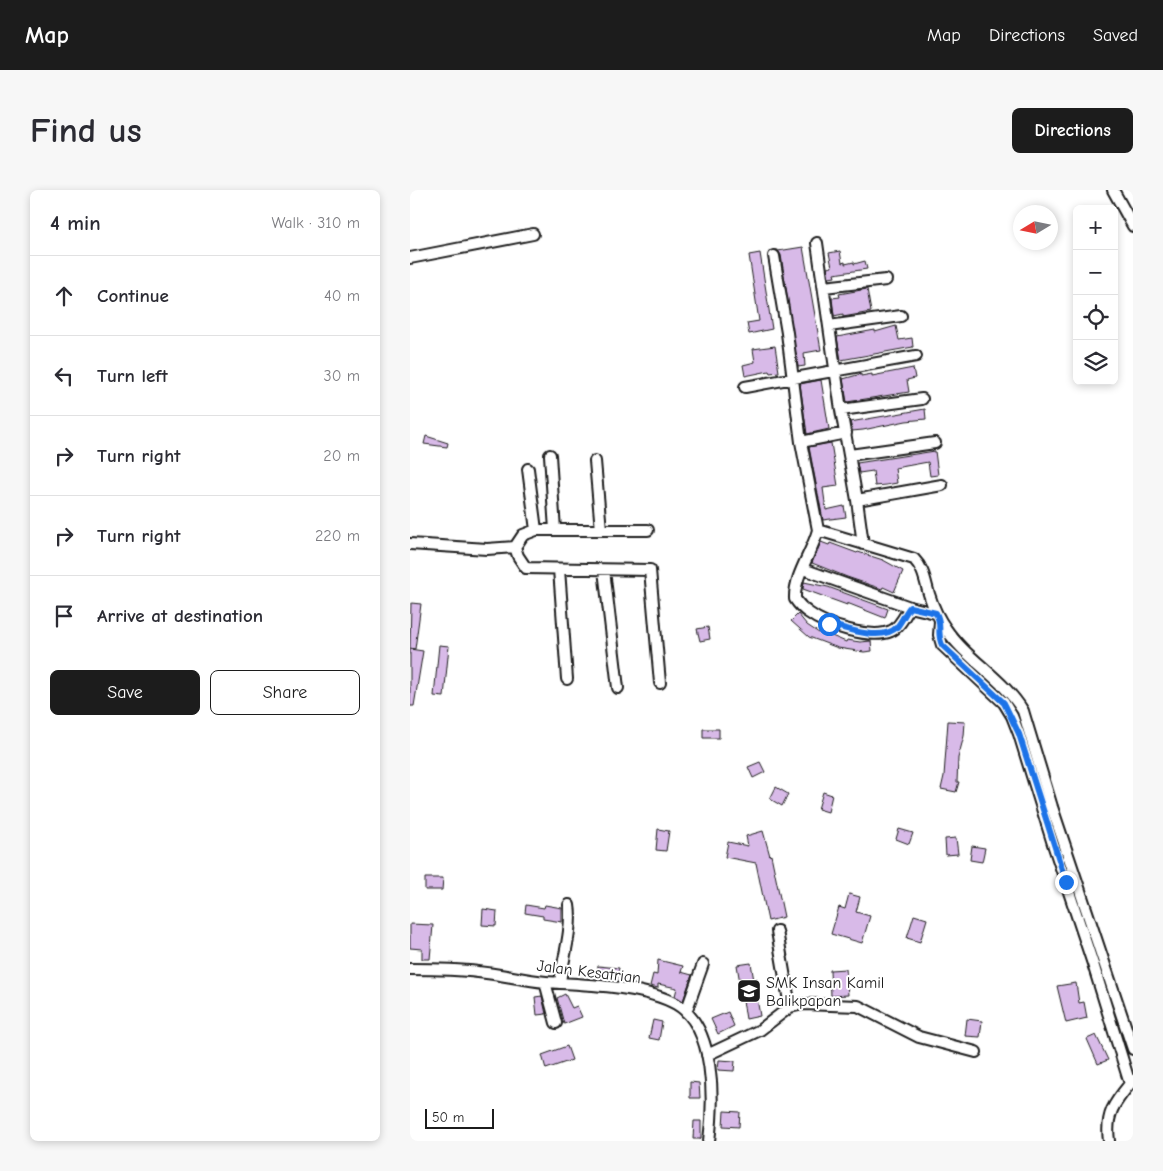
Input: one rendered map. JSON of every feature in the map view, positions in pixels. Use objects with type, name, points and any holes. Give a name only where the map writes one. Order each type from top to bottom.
[{"type":"street","points":[[1113,190],[1133,226]]},
{"type":"street","points":[[410,258],[533,234]]},
{"type":"street","points":[[817,243],[841,410],[857,500],[862,544]]},
{"type":"street","points":[[774,256],[783,303],[801,442],[818,530],[815,543],[797,582],[795,599],[810,614],[829,624],[870,634],[881,634],[897,627],[910,607]]},
{"type":"street","points":[[824,286],[886,280]]},
{"type":"street","points":[[829,326],[902,316]]},
{"type":"street","points":[[745,387],[916,356]]},
{"type":"street","points":[[841,410],[922,399]]},
{"type":"street","points":[[801,442],[846,433]]},
{"type":"street","points":[[850,455],[935,443]]},
{"type":"street","points":[[550,455],[555,530]]},
{"type":"street","points":[[595,461],[601,530]]},
{"type":"street","points":[[528,469],[536,530]]},
{"type":"street","points":[[857,500],[942,486]]},
{"type":"street","points":[[410,544],[487,549],[515,546],[523,535],[536,530],[648,530]]},
{"type":"street","points":[[818,530],[914,559],[920,565],[938,617],[939,635],[942,645],[1004,703],[1019,734],[1053,844],[1132,1082],[1112,1108],[1108,1117],[1109,1141]]},
{"type":"street","points":[[515,546],[518,556],[526,568],[650,570],[660,683]]},
{"type":"street","points":[[559,569],[567,679]]},
{"type":"street","points":[[803,569],[938,617],[952,638],[1005,687],[1023,711],[1052,807],[1133,1049]]},
{"type":"street","points":[[604,570],[618,688]]},
{"type":"street","points":[[560,982],[569,926],[569,905]]},
{"type":"street","points":[[777,931],[790,1007]]},
{"type":"street","points":[[686,1012],[703,964]]},
{"type":"street","name":"Jalan Kesatrian","points":[[410,968],[478,972],[546,982],[624,989],[657,996],[676,1004],[693,1020],[707,1055],[712,1105],[709,1141]]},
{"type":"street","points":[[546,982],[556,1022]]},
{"type":"street","points":[[707,1055],[760,1030],[790,1007],[803,1004],[858,1006],[919,1037],[976,1052]]},
{"type":"building","points":[[803,247],[821,350],[804,353],[805,366],[798,367],[781,255],[778,251]]},
{"type":"building","points":[[840,251],[842,263],[854,262],[854,264],[865,261],[867,269],[834,274],[835,277],[829,278],[827,268],[832,267],[829,253]]},
{"type":"building","points":[[760,253],[772,329],[749,334],[747,323],[759,321],[749,255]]},
{"type":"building","points":[[867,289],[871,312],[843,317],[843,314],[834,316],[832,298],[840,297],[839,294]]},
{"type":"building","points":[[896,326],[899,340],[912,338],[913,347],[841,360],[837,337],[875,330],[875,332]]},
{"type":"building","points":[[775,346],[779,372],[770,373],[769,371],[745,376],[743,365],[755,362],[753,349]]},
{"type":"building","points":[[913,368],[915,378],[907,380],[909,392],[847,402],[843,379],[861,374],[861,376],[872,374],[872,376]]},
{"type":"building","points":[[821,380],[829,429],[807,434],[800,384]]},
{"type":"building","points":[[925,409],[926,419],[852,431],[850,422]]},
{"type":"building","points":[[426,436],[448,443],[447,447],[424,444]]},
{"type":"building","points":[[831,443],[838,486],[823,488],[826,510],[844,506],[846,517],[823,520],[809,447]]},
{"type":"building","points":[[935,451],[938,475],[930,476],[928,462],[895,468],[897,483],[886,485],[875,486],[873,471],[859,473],[857,463]]},
{"type":"building","points":[[821,542],[829,545],[830,543],[883,560],[903,571],[894,592],[847,577],[812,563]]},
{"type":"building","points":[[804,582],[828,587],[888,609],[885,618],[803,589]]},
{"type":"building","points":[[411,603],[421,604],[415,649],[410,648]]},
{"type":"building","points":[[798,614],[807,625],[819,633],[820,631],[846,642],[847,640],[871,641],[872,651],[864,652],[838,648],[809,637],[791,621]]},
{"type":"building","points":[[708,627],[710,639],[700,641],[697,629]]},
{"type":"building","points":[[439,645],[449,646],[444,697],[434,696]]},
{"type":"building","points":[[410,649],[423,651],[414,706],[410,706]]},
{"type":"building","points":[[948,721],[965,722],[964,736],[958,758],[957,782],[959,782],[956,792],[941,789],[944,776]]},
{"type":"building","points":[[703,729],[719,729],[719,738],[703,738]]},
{"type":"building","points":[[760,762],[765,772],[753,778],[748,767]]},
{"type":"building","points":[[776,787],[788,794],[782,806],[770,799]]},
{"type":"building","points":[[823,792],[832,795],[828,812],[818,809]]},
{"type":"building","points":[[658,829],[669,831],[666,851],[656,850]]},
{"type":"building","points":[[899,829],[913,833],[909,844],[896,839]]},
{"type":"building","points":[[763,831],[771,855],[784,917],[768,921],[756,863],[725,857],[728,842],[748,846],[746,836]]},
{"type":"building","points":[[956,838],[958,854],[946,855],[945,839]]},
{"type":"building","points":[[972,846],[985,848],[982,862],[970,860]]},
{"type":"building","points":[[425,878],[443,878],[442,890],[425,890]]},
{"type":"building","points":[[849,894],[860,897],[856,912],[870,916],[862,943],[831,934],[839,907],[845,909]]},
{"type":"building","points":[[526,905],[544,908],[545,905],[562,908],[562,922],[543,919],[543,916],[525,913]]},
{"type":"building","points":[[483,909],[497,911],[496,926],[482,925]]},
{"type":"building","points":[[914,915],[927,919],[920,942],[907,938]]},
{"type":"building","points":[[410,924],[433,925],[430,959],[422,959],[422,949],[410,948]]},
{"type":"building","points":[[658,960],[683,966],[681,972],[692,975],[683,1001],[675,996],[677,988],[658,984],[658,988],[650,986],[653,974],[657,975]]},
{"type":"building","name":"SMK Insan Kamil Balikpapan","points":[[751,963],[760,1016],[746,1019],[737,965]]},
{"type":"building","points":[[598,966],[619,968],[617,981],[596,978]]},
{"type":"building","points":[[846,969],[848,995],[831,996],[830,970]]},
{"type":"building","points":[[1076,983],[1079,1003],[1084,1002],[1087,1018],[1066,1023],[1057,986]]},
{"type":"building","points":[[565,994],[572,1008],[577,1006],[582,1017],[564,1024],[557,998]]},
{"type":"building","points":[[542,996],[546,1014],[537,1015],[535,997]]},
{"type":"building","points":[[728,1012],[734,1026],[718,1034],[711,1019]]},
{"type":"building","points":[[967,1019],[982,1021],[980,1037],[965,1036]]},
{"type":"building","points":[[653,1020],[662,1022],[659,1040],[649,1038]]},
{"type":"building","points":[[1096,1035],[1108,1060],[1098,1064],[1087,1039]]},
{"type":"building","points":[[567,1046],[572,1060],[546,1069],[542,1055]]},
{"type":"building","points":[[719,1060],[735,1061],[734,1071],[718,1070]]},
{"type":"building","points":[[690,1082],[699,1083],[700,1098],[690,1098]]},
{"type":"building","points":[[724,1111],[740,1112],[739,1127],[723,1126]]},
{"type":"building","points":[[694,1121],[701,1121],[701,1139],[693,1139]]},
{"type":"place","name":"SMK Insan Kamil Balikpapan","points":[[749,991]]},
{"type":"route","points":[[829,624],[870,634],[881,634],[897,627],[910,607],[936,613],[940,621],[939,635],[942,645],[1004,703],[1012,716],[1066,882]]}]
